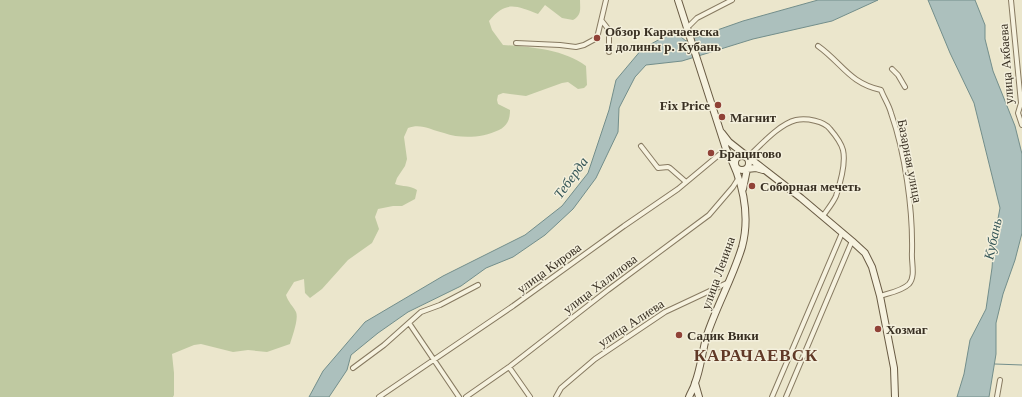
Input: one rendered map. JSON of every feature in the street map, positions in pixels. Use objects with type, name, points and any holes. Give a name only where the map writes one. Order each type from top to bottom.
[{"type":"main road","name":"улица Ленина","points":[[678,0],[726,149],[735,165],[743,193],[745,212],[742,245],[736,266],[728,282],[707,336],[690,397]]},
{"type":"main road","name":"улица Ленина","points":[[720,130],[729,142],[823,216],[864,252],[872,267],[880,296],[894,368],[895,397]]},
{"type":"main road","points":[[747,169],[750,162],[748,158],[743,156],[736,158],[735,165],[740,170],[756,168],[766,171]]},
{"type":"main road","name":"улица Ленина","points":[[743,193],[747,169]]},
{"type":"main road","points":[[695,383],[699,397]]},
{"type":"main road","points":[[690,397],[695,397]]},
{"type":"street","points":[[516,43],[560,44],[576,47],[584,45],[597,38],[606,0]]},
{"type":"street","points":[[688,31],[697,18],[732,0]]},
{"type":"street","name":"улица Акбаева","points":[[1011,0],[1020,58],[1021,104],[1018,113],[1022,126]]},
{"type":"street","points":[[602,20],[609,30],[609,52]]},
{"type":"street","name":"Базарная улица","points":[[818,46],[829,54],[842,69],[854,79],[870,88],[881,90],[891,112],[900,145],[906,176],[913,238],[912,276],[909,284],[903,289],[880,296]]},
{"type":"street","points":[[892,69],[898,75],[905,87]]},
{"type":"street","points":[[748,158],[767,139],[787,124],[797,120],[819,121],[828,126],[839,141],[843,151],[844,163],[836,196],[823,216]]},
{"type":"street","points":[[641,146],[658,168],[670,168],[686,182]]},
{"type":"street","name":"улица Кирова","points":[[378,397],[513,306],[686,182],[726,149]]},
{"type":"street","name":"улица Халилова","points":[[466,397],[509,367],[608,290],[709,215],[738,179]]},
{"type":"street","points":[[772,397],[842,233]]},
{"type":"street","points":[[786,397],[852,240]]},
{"type":"street","name":"улица Алиева","points":[[556,397],[561,388],[595,359],[665,312],[728,282]]},
{"type":"street","points":[[353,368],[384,345],[421,312],[440,305],[478,285]]},
{"type":"street","points":[[409,323],[459,397]]},
{"type":"street","points":[[509,367],[530,397]]},
{"type":"street","points":[[997,397],[1000,380]]},
{"type":"green space","points":[[0,0],[580,0],[579,14],[573,20],[562,18],[545,5],[538,14],[517,7],[506,7],[495,14],[489,21],[492,30],[503,45],[557,52],[577,60],[586,66],[587,85],[584,88],[578,89],[568,82],[526,96],[503,93],[498,95],[498,104],[510,110],[509,120],[502,128],[486,135],[464,137],[417,126],[408,128],[404,137],[407,159],[405,166],[395,184],[412,187],[417,190],[415,199],[402,206],[378,209],[375,217],[379,229],[372,243],[348,260],[322,289],[310,298],[305,293],[304,279],[294,282],[286,295],[297,315],[290,344],[267,352],[248,350],[233,352],[201,344],[194,345],[172,354],[174,373],[173,397],[0,397]]},
{"type":"shaded area","points":[[818,0],[878,0],[832,21],[753,39],[682,61],[646,65],[635,77],[619,108],[618,132],[596,178],[573,209],[545,235],[513,257],[486,268],[461,286],[408,312],[378,333],[351,355],[347,370],[329,397],[309,397],[323,371],[365,322],[443,276],[525,235],[562,206],[588,173],[609,110],[616,80],[642,49],[669,34],[676,33],[686,41],[743,21]]},
{"type":"shaded area","points":[[928,0],[975,0],[985,25],[985,39],[993,71],[1015,126],[1022,154],[1022,233],[1015,260],[1003,294],[996,323],[996,354],[989,397],[957,397],[964,374],[970,340],[986,309],[992,268],[994,240],[1000,208],[974,103],[950,53]]},
{"type":"waterway","points":[[995,364],[1022,365]]},
{"type":"place","name":"Обзор Карачаевска и долины р. Кубань","points":[[597,38]]},
{"type":"place","name":"Fix Price","points":[[718,105]]},
{"type":"place","name":"Магнит","points":[[722,117]]},
{"type":"place","name":"Брацигово","points":[[711,153]]},
{"type":"place","name":"Соборная мечеть","points":[[752,186]]},
{"type":"place","name":"Хозмаг","points":[[878,329]]},
{"type":"place","name":"Садик Вики","points":[[679,335]]},
{"type":"district","name":"КАРАЧАЕВСК","points":[[756,355]]},
{"type":"water label","name":"Теберда","points":[[571,178]]},
{"type":"water label","name":"Кубань","points":[[993,239]]}]
